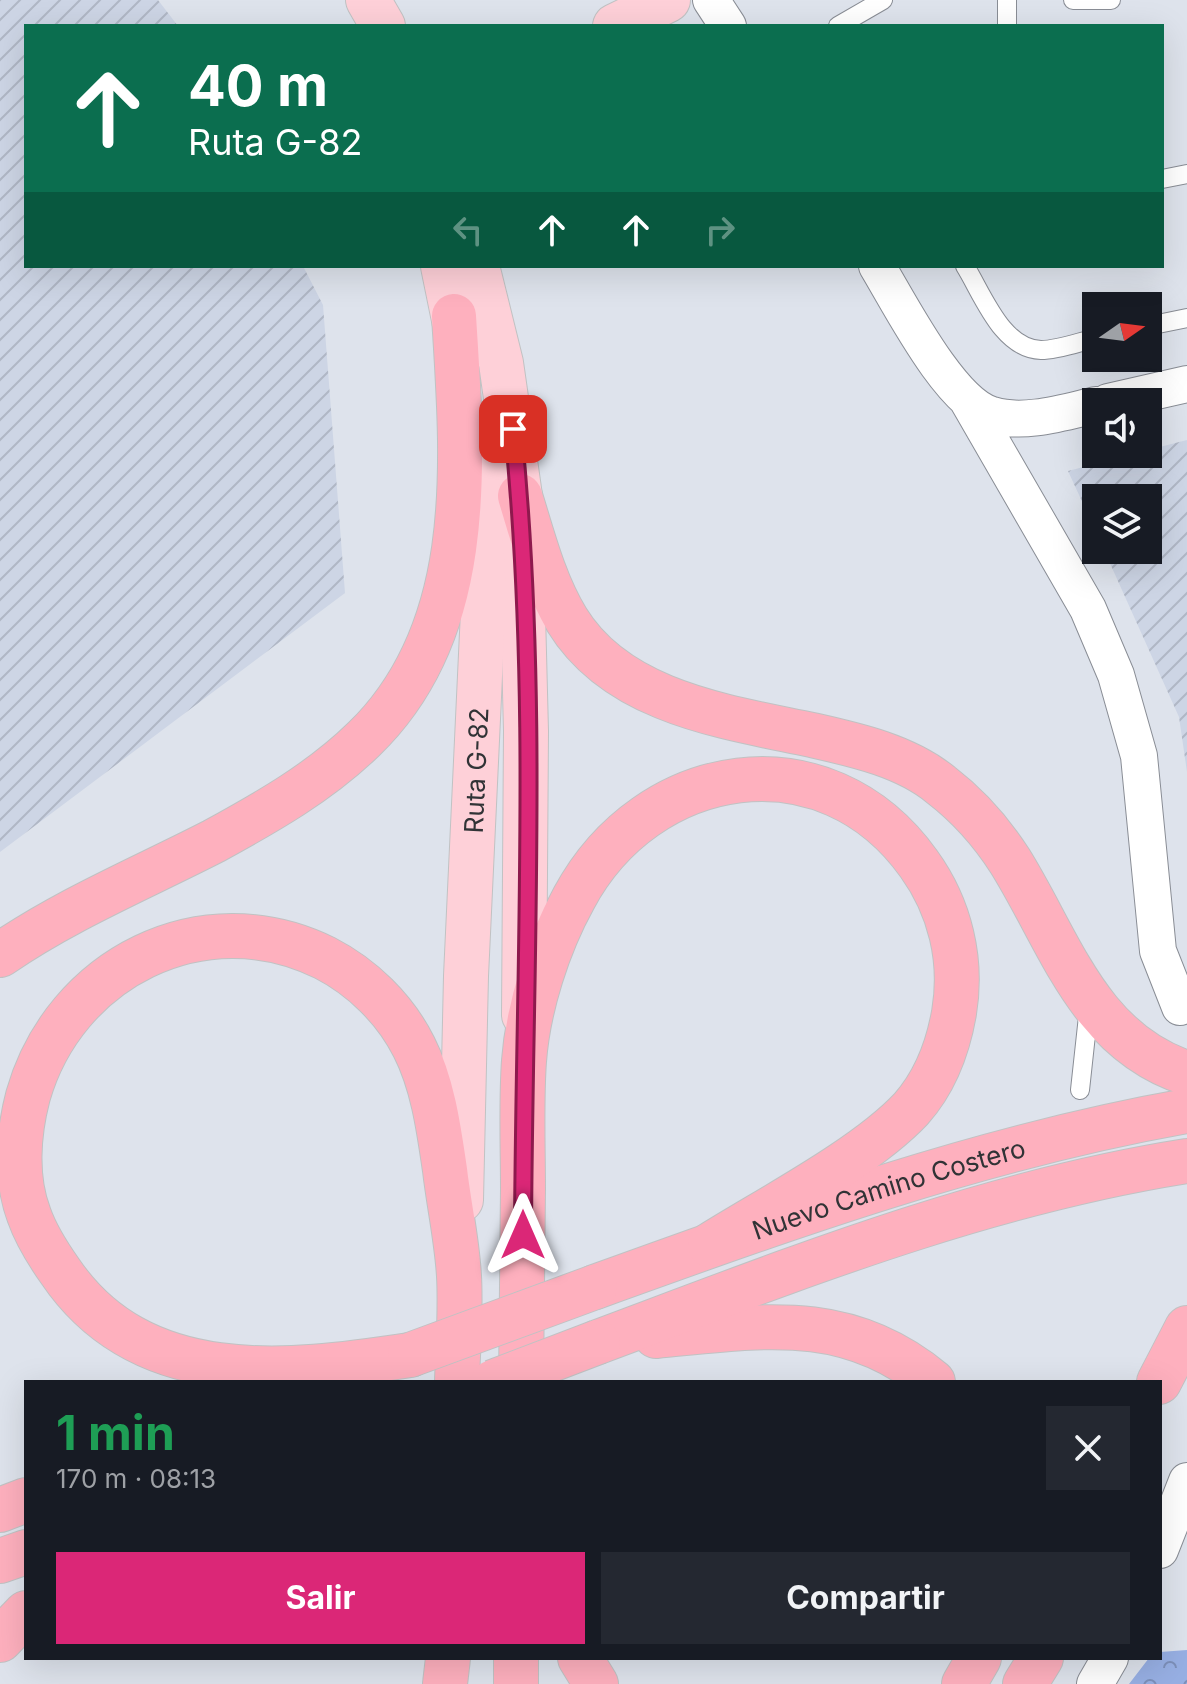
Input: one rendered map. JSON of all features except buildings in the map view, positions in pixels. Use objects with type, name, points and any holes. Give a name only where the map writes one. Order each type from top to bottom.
[{"type":"highway","points":[[0,955],[55,920],[279,805],[342,760],[402,695],[428,645],[451,580],[459,472],[454,316]]},
{"type":"highway","points":[[520,496],[553,593],[568,622],[594,650],[638,683],[670,700],[725,717],[865,748],[918,770],[940,784],[970,812],[1009,859],[1090,1000],[1129,1043],[1187,1073]]},
{"type":"highway","points":[[521,1380],[524,1058],[552,947],[574,897],[596,862],[623,833],[647,815],[700,789],[732,780],[763,778],[826,789],[858,804],[882,821],[930,879],[943,903],[952,932],[957,997],[941,1062],[911,1109],[890,1127],[839,1164],[710,1245]]},
{"type":"highway","points":[[410,1355],[284,1370],[208,1365],[154,1347],[99,1315],[73,1291],[47,1253],[28,1215],[19,1148],[24,1111],[35,1072],[52,1037],[71,1010],[130,963],[162,948],[196,939],[228,936],[277,940],[335,963],[382,1001],[414,1047],[424,1072],[443,1156],[459,1276],[457,1380]]},
{"type":"highway","name":"Nuevo Camino Costero","points":[[410,1355],[710,1245],[944,1167],[1056,1137],[1187,1111]]},
{"type":"highway","name":"Nuevo Camino Costero","points":[[498,1380],[938,1219],[1068,1184],[1187,1161]]},
{"type":"highway","points":[[1160,1380],[1187,1328]]},
{"type":"highway","points":[[598,1342],[753,1329],[834,1330],[879,1345],[930,1380]]},
{"type":"highway","points":[[346,1380],[410,1355]]},
{"type":"highway","points":[[0,1510],[24,1501]]},
{"type":"highway","points":[[0,1561],[24,1553]]},
{"type":"highway","points":[[0,1640],[24,1615]]},
{"type":"highway","points":[[445,1684],[450,1660]]},
{"type":"highway","points":[[450,1660],[451,1684]]},
{"type":"highway","points":[[516,1660],[516,1684]]},
{"type":"highway","points":[[581,1660],[596,1684]]},
{"type":"highway","points":[[964,1684],[978,1660]]},
{"type":"highway","points":[[1025,1684],[1040,1660]]},
{"type":"main road","points":[[619,24],[668,0]]},
{"type":"main road","name":"Ruta G-82","points":[[443,268],[479,478],[484,590],[466,976],[459,1276]]},
{"type":"main road","name":"Ruta G-82","points":[[477,268],[501,363],[520,496],[526,731],[524,1058]]},
{"type":"street","points":[[711,0],[727,24]]},
{"type":"street","points":[[878,268],[952,383],[968,401],[1088,609],[1116,675],[1139,756],[1158,951],[1184,1006]]},
{"type":"street","points":[[1162,390],[1187,384]]},
{"type":"street","points":[[968,401],[991,415],[1013,418],[1082,407]]},
{"type":"street","points":[[1162,1545],[1187,1481]]},
{"type":"street","points":[[1095,1684],[1109,1660]]},
{"type":"lane","points":[[862,21],[883,0]]},
{"type":"lane","points":[[1007,0],[1007,24]]},
{"type":"lane","points":[[1073,0],[1111,0]]},
{"type":"lane","points":[[1164,179],[1187,174]]},
{"type":"lane","points":[[966,268],[1008,336],[1023,347],[1043,350],[1082,341]]},
{"type":"lane","points":[[1162,323],[1187,318]]},
{"type":"lane","points":[[1080,1090],[1090,1000]]},
{"type":"shaded area","points":[[0,0],[158,0],[176,24],[24,24],[24,268],[304,268],[323,305],[345,593],[0,852]]},
{"type":"shaded area","points":[[1187,440],[1187,772],[1179,717],[1110,564],[1162,564],[1162,484],[1082,484],[1082,502],[1068,471],[1082,467],[1162,468],[1162,446]]},
{"type":"green space","points":[[1187,1650],[1187,1684],[1129,1684],[1147,1660],[1162,1660],[1162,1652]]},
{"type":"route","points":[[513,429],[524,564],[523,1235]]}]
